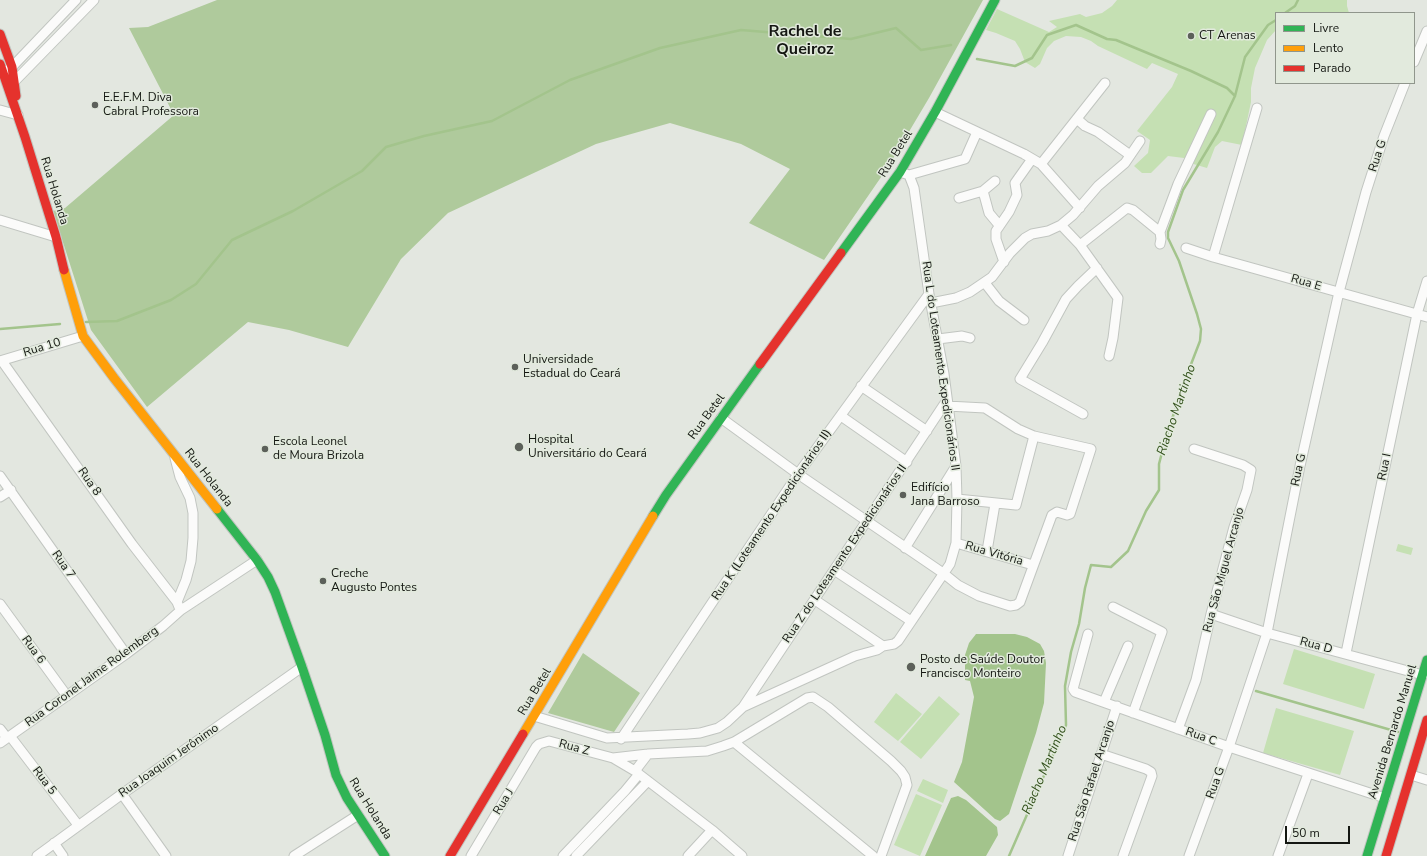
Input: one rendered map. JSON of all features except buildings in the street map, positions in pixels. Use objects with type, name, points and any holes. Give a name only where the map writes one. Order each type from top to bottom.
[{"type":"street","points":[[2,68],[12,67],[76,0]]},
{"type":"street","points":[[12,85],[94,0]]},
{"type":"street","name":"Rua Betel","points":[[450,856],[666,495],[784,329],[905,174],[935,112],[995,0]]},
{"type":"street","points":[[1415,60],[1427,31]]},
{"type":"street","name":"Rua Holanda","points":[[0,34],[12,67],[12,85],[18,115],[56,237],[68,288],[83,336],[257,560],[275,592],[325,735],[336,775],[347,798],[385,856]]},
{"type":"street","name":"Rua Holanda","points":[[2,68],[12,85]]},
{"type":"street","points":[[1004,262],[996,239],[996,231],[1010,212],[1017,195],[1015,183],[1077,119],[1106,83]]},
{"type":"street","name":"Rua G","points":[[1190,856],[1230,747],[1267,633],[1300,466],[1339,292],[1366,192],[1384,136],[1406,84]]},
{"type":"street","points":[[1213,257],[1257,108]]},
{"type":"street","points":[[0,110],[18,115]]},
{"type":"street","points":[[935,112],[1024,154],[1037,162],[1080,208]]},
{"type":"street","points":[[1160,244],[1160,232],[1178,184],[1211,114]]},
{"type":"street","points":[[1077,119],[1085,126],[1098,132],[1130,156]]},
{"type":"street","points":[[905,174],[965,158],[977,132]]},
{"type":"street","points":[[930,298],[963,295],[985,283],[995,274],[1018,243],[1032,234],[1048,231],[1060,225],[1080,208],[1098,186],[1117,170],[1130,156],[1140,141]]},
{"type":"street","name":"Rua L do Loteamento Expedicionários II","points":[[534,716],[607,738],[620,739],[707,732],[718,728],[727,722],[744,707],[855,656],[877,650],[883,646],[890,646],[898,641],[943,573],[952,562],[956,543],[957,499],[956,466],[914,188],[905,174]]},
{"type":"street","points":[[959,198],[982,190],[996,181]]},
{"type":"street","points":[[982,190],[989,212],[999,225]]},
{"type":"street","points":[[1080,245],[1127,208],[1131,209],[1160,232]]},
{"type":"street","points":[[0,220],[56,237]]},
{"type":"street","points":[[1060,225],[1080,245],[1118,298],[1109,356]]},
{"type":"street","name":"Rua E","points":[[1186,248],[1213,257],[1427,317]]},
{"type":"street","points":[[1083,414],[1020,379],[1066,299],[1073,290],[1097,268]]},
{"type":"street","name":"Rua I","points":[[1346,654],[1417,314],[1427,281]]},
{"type":"street","points":[[985,283],[999,301],[1024,320]]},
{"type":"street","name":"Rua K (Loteamento Expedicionários II)","points":[[620,739],[798,474],[862,386],[930,298]]},
{"type":"street","name":"Rua 10","points":[[1,361],[83,336]]},
{"type":"street","points":[[938,339],[962,336],[970,338]]},
{"type":"street","name":"Rua 8","points":[[1,361],[179,606]]},
{"type":"street","points":[[862,386],[927,431]]},
{"type":"street","points":[[721,418],[798,474],[972,594],[1010,606],[1016,605],[1020,602],[1052,515],[1057,512],[1067,515],[1070,514],[1091,449],[1034,436],[1018,429],[986,408],[947,403]]},
{"type":"street","name":"Rua Z do Loteamento Expedicionários II","points":[[744,707],[834,570],[947,403]]},
{"type":"street","points":[[840,416],[907,462]]},
{"type":"street","points":[[957,499],[1016,505],[1034,436]]},
{"type":"street","name":"Rua São Miguel Arcanjo","points":[[1178,729],[1196,680],[1211,614],[1234,527],[1247,490],[1251,470],[1243,465],[1194,449]]},
{"type":"street","name":"Rua Coronel Jaime Rolemberg","points":[[174,454],[180,477],[190,498],[193,512],[191,561],[179,606]]},
{"type":"street","points":[[905,548],[956,466]]},
{"type":"street","name":"Rua 7","points":[[0,476],[126,654]]},
{"type":"street","points":[[0,497],[11,490]]},
{"type":"street","points":[[987,552],[995,504]]},
{"type":"street","name":"Rua Vitória","points":[[956,543],[1033,565]]},
{"type":"street","name":"Rua Coronel Jaime Rolemberg","points":[[6,739],[163,626],[179,606],[257,560]]},
{"type":"street","points":[[834,570],[911,621]]},
{"type":"street","points":[[815,600],[883,646]]},
{"type":"street","name":"Rua 6","points":[[0,604],[67,696]]},
{"type":"street","points":[[1114,606],[1162,632],[1133,713]]},
{"type":"street","name":"Rua D","points":[[1211,614],[1267,633],[1422,675]]},
{"type":"street","name":"Rua C","points":[[1088,634],[1073,690],[1075,692],[1308,774],[1385,798]]},
{"type":"street","points":[[1104,702],[1128,646]]},
{"type":"street","name":"Avenida Bernardo Manuel","points":[[1367,856],[1427,660]]},
{"type":"street","name":"Rua Joaquim Jerônimo","points":[[37,856],[78,825],[302,667]]},
{"type":"street","points":[[613,758],[648,754],[707,751],[734,742],[807,698],[813,697],[891,760],[905,777],[907,785],[880,856]]},
{"type":"street","name":"Rua São Rafael Arcanjo","points":[[1068,856],[1117,706]]},
{"type":"street","points":[[1386,856],[1427,720]]},
{"type":"street","name":"Rua 5","points":[[0,729],[6,739],[78,825]]},
{"type":"street","name":"Rua Z","points":[[536,747],[549,741],[613,758]]},
{"type":"street","points":[[734,742],[873,856]]},
{"type":"street","name":"Rua J","points":[[471,856],[536,747]]},
{"type":"street","points":[[563,856],[637,773],[648,754]]},
{"type":"street","points":[[1101,754],[1146,769],[1151,772],[1152,776],[1123,856]]},
{"type":"street","points":[[613,758],[648,781],[712,830],[742,856]]},
{"type":"street","points":[[1278,856],[1308,774]]},
{"type":"street","points":[[1411,775],[1427,780]]},
{"type":"street","points":[[576,856],[648,781]]},
{"type":"street","points":[[122,794],[166,856]]},
{"type":"street","points":[[294,856],[358,815]]},
{"type":"street","points":[[688,856],[712,830]]},
{"type":"street","points":[[54,843],[63,856]]},
{"type":"shaded area","points":[[217,0],[983,0],[929,98],[888,167],[824,260],[749,223],[790,169],[741,144],[670,123],[596,144],[448,213],[401,259],[348,347],[289,330],[248,322],[147,407],[91,330],[53,211],[65,208],[174,115],[129,28],[148,27]]},
{"type":"shaded area","points":[[1117,0],[1347,0],[1349,12],[1275,12],[1275,31],[1267,40],[1255,68],[1251,88],[1251,102],[1242,145],[1222,141],[1215,147],[1207,168],[1190,163],[1184,158],[1168,156],[1151,173],[1142,173],[1134,166],[1148,153],[1150,140],[1137,131],[1172,87],[1178,74],[1152,63],[1147,69],[1098,46],[1091,41],[1081,37],[1066,36],[1054,41],[1047,48],[1040,64],[1035,68],[1025,62],[1015,41],[986,30],[997,9],[1049,32],[1057,27],[1049,21],[1080,14],[1086,17],[1102,13],[1112,6]]},
{"type":"shaded area","points":[[1398,544],[1413,548],[1411,555],[1396,551]]},
{"type":"shaded area","points":[[976,634],[1015,634],[1027,637],[1040,644],[1044,651],[1046,663],[1044,703],[1036,733],[1009,814],[1000,821],[995,819],[954,782],[962,762],[974,697],[970,681],[965,680],[965,655],[969,643]]},
{"type":"shaded area","points":[[1294,649],[1375,674],[1364,709],[1283,684]]},
{"type":"shaded area","points":[[583,653],[640,693],[614,732],[548,713]]},
{"type":"shaded area","points":[[896,693],[922,714],[898,741],[874,722]]},
{"type":"shaded area","points":[[939,696],[960,714],[921,759],[900,742]]},
{"type":"shaded area","points":[[1276,708],[1354,731],[1340,775],[1263,753]]},
{"type":"shaded area","points":[[923,779],[948,790],[943,803],[917,791]]},
{"type":"shaded area","points":[[916,794],[942,805],[920,856],[894,845]]},
{"type":"shaded area","points":[[958,796],[966,800],[997,827],[998,835],[986,856],[925,856],[951,798]]},
{"type":"waterway","name":"Riacho Martinho","points":[[1286,12],[1295,6],[1298,0]]},
{"type":"waterway","name":"Riacho Martinho","points":[[1009,856],[1066,725],[1065,686],[1071,652],[1079,624],[1085,588],[1091,565],[1111,567],[1128,551],[1146,511],[1159,490],[1159,464],[1165,441],[1183,385],[1200,341],[1201,329],[1197,314],[1179,261],[1168,238],[1168,232],[1183,190],[1218,132],[1235,96],[1245,57],[1268,25],[1275,21]]},
{"type":"waterway","points":[[977,59],[1015,66],[1032,58],[1047,35],[1076,25],[1107,39],[1116,40],[1191,71],[1227,88],[1235,96]]},
{"type":"waterway","points":[[86,322],[117,321],[171,300],[196,284],[232,240],[293,211],[362,171],[386,147],[424,136],[492,121],[570,80],[660,48],[741,30],[851,39],[896,28],[921,50],[951,45]]},
{"type":"waterway","points":[[0,329],[60,324]]},
{"type":"waterway","points":[[1256,691],[1398,732]]},
{"type":"traffic: fast","points":[[841,253],[900,172],[935,112],[995,0]]},
{"type":"traffic: fast","points":[[653,516],[666,495],[760,364]]},
{"type":"traffic: fast","points":[[217,509],[257,560],[268,577],[275,592],[302,667],[325,735],[336,775],[347,798],[385,856]]},
{"type":"traffic: fast","points":[[1367,856],[1427,660]]},
{"type":"traffic: slow","points":[[64,270],[83,336],[114,378],[217,509]]},
{"type":"traffic: slow","points":[[523,734],[653,516]]},
{"type":"traffic: jam","points":[[0,34],[12,67],[16,96]]},
{"type":"traffic: jam","points":[[0,64],[25,137],[56,237],[64,270]]},
{"type":"traffic: jam","points":[[760,364],[841,253]]},
{"type":"traffic: jam","points":[[1386,856],[1427,720]]},
{"type":"traffic: jam","points":[[450,856],[523,734]]},
{"type":"place","name":"CT Arenas","points":[[1191,36]]},
{"type":"place","name":"E.E.F.M. Diva Cabral Professora","points":[[95,105]]},
{"type":"place","name":"Universidade Estadual do Ceará","points":[[515,367]]},
{"type":"place","name":"Hospital Universitário do Ceará","points":[[519,447]]},
{"type":"place","name":"Escola Leonel de Moura Brizola","points":[[265,449]]},
{"type":"place","name":"Edifício Jana Barroso","points":[[903,495]]},
{"type":"place","name":"Creche Augusto Pontes","points":[[323,581]]},
{"type":"place","name":"Posto de Saúde Doutor Francisco Monteiro","points":[[911,667]]},
{"type":"district","name":"Rachel de Queiroz","points":[[805,41]]}]
